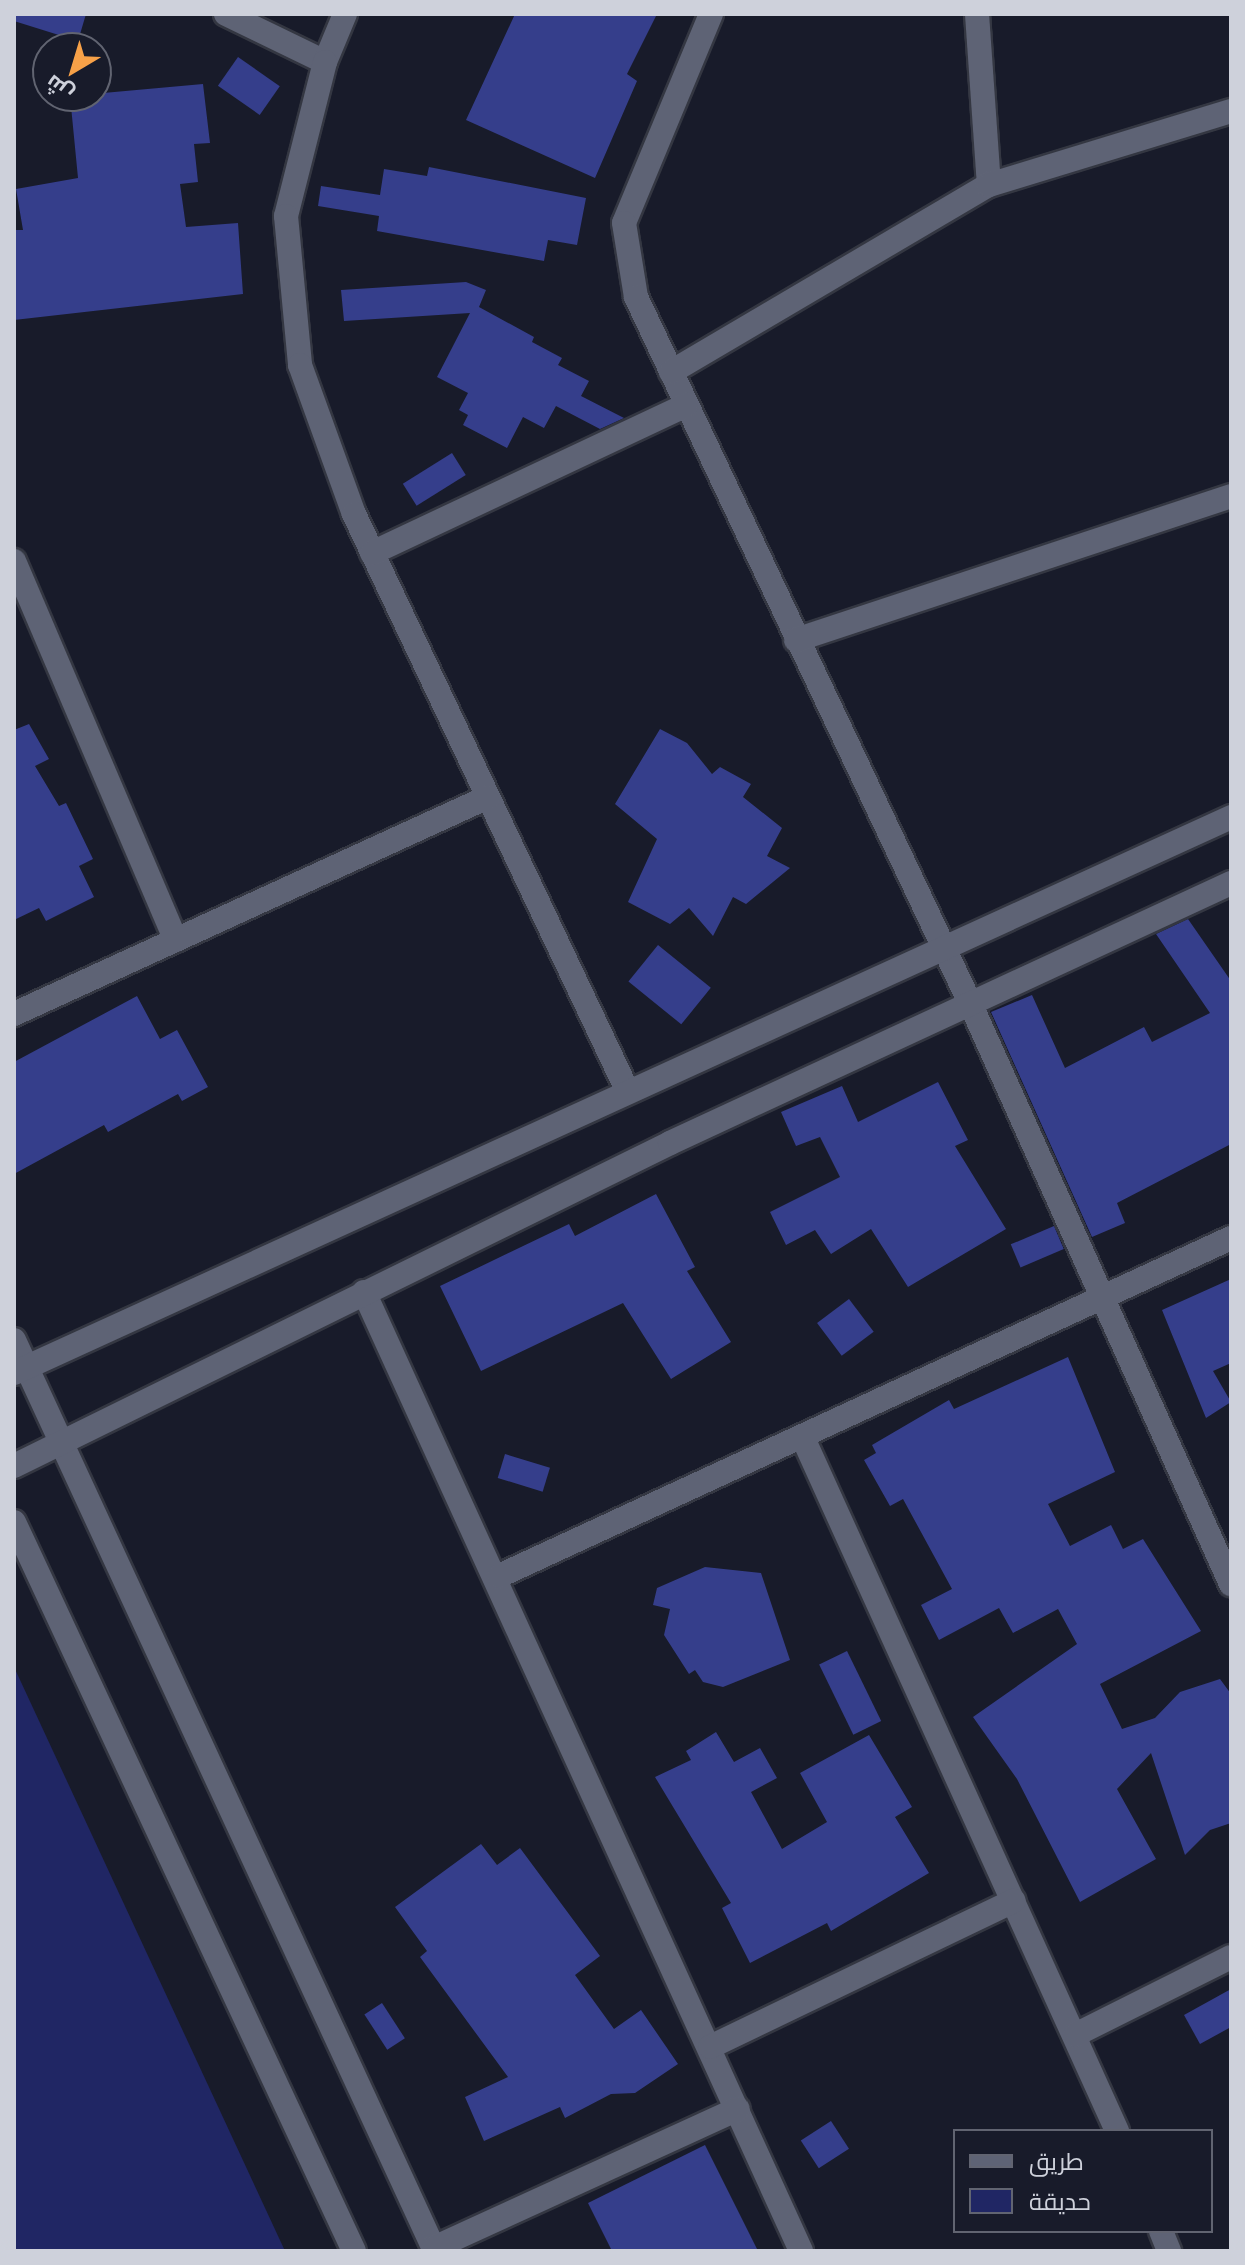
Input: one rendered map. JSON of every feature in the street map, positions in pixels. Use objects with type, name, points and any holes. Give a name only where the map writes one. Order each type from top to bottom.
[{"type":"street","points":[[226,14],[325,62]]},
{"type":"street","points":[[345,14],[325,62],[287,231],[300,365],[372,553],[627,1090]]},
{"type":"street","points":[[711,14],[624,223],[636,297],[939,948],[971,1005],[1231,1584]]},
{"type":"street","points":[[977,14],[989,185]]},
{"type":"street","points":[[671,372],[989,185],[1231,111]]},
{"type":"street","points":[[372,553],[686,405]]},
{"type":"street","points":[[796,640],[1231,496]]},
{"type":"street","points":[[14,561],[176,940]]},
{"type":"street","points":[[14,1014],[488,797]]},
{"type":"street","points":[[20,1370],[627,1090],[1231,817]]},
{"type":"street","points":[[14,1466],[60,1440],[364,1292],[1231,883]]},
{"type":"street","points":[[499,1576],[1104,1301],[1231,1238]]},
{"type":"street","points":[[364,1292],[499,1576],[801,2251]]},
{"type":"street","points":[[14,1340],[20,1370],[60,1440],[434,2249],[738,2109]]},
{"type":"street","points":[[803,1438],[1116,2129]]},
{"type":"street","points":[[14,1522],[354,2251]]},
{"type":"street","points":[[710,2047],[1014,1901]]},
{"type":"street","points":[[1075,2035],[1231,1957]]},
{"type":"green space","points":[[14,1667],[285,2251],[14,2251]]},
{"type":"building","points":[[14,14],[86,14],[81,32],[49,32],[14,21]]},
{"type":"building","points":[[515,14],[657,14],[627,74],[637,81],[595,178],[466,120]]},
{"type":"building","points":[[238,57],[280,86],[260,115],[218,86]]},
{"type":"building","points":[[203,84],[210,143],[194,144],[198,182],[180,184],[186,227],[238,223],[243,294],[14,320],[14,230],[23,230],[16,189],[78,178],[72,112],[112,112],[112,92]]},
{"type":"building","points":[[429,167],[586,198],[577,245],[548,240],[544,261],[377,231],[379,216],[318,206],[321,186],[380,195],[384,169],[427,176]]},
{"type":"building","points":[[466,282],[486,290],[479,307],[534,337],[532,342],[562,358],[558,365],[589,381],[581,396],[624,418],[600,429],[556,406],[544,428],[523,417],[507,448],[463,425],[468,415],[459,410],[468,393],[437,377],[470,313],[344,321],[341,290]]},
{"type":"building","points":[[452,453],[466,475],[417,506],[403,484]]},
{"type":"building","points":[[29,724],[49,759],[35,766],[59,806],[66,803],[93,859],[79,866],[94,897],[46,921],[39,908],[14,920],[14,730]]},
{"type":"building","points":[[660,729],[687,743],[712,774],[720,767],[751,784],[743,797],[782,828],[767,856],[790,868],[746,904],[733,897],[713,936],[689,908],[670,924],[628,902],[657,839],[615,804]]},
{"type":"building","points":[[1188,919],[1231,981],[1231,1144],[1117,1203],[1125,1223],[1092,1237],[991,1012],[1032,995],[1065,1068],[1144,1027],[1152,1042],[1210,1013],[1156,934]]},
{"type":"building","points":[[658,945],[711,988],[681,1024],[628,982]]},
{"type":"building","points":[[137,996],[160,1039],[177,1030],[208,1087],[182,1101],[178,1094],[108,1132],[104,1125],[14,1174],[14,1062]]},
{"type":"building","points":[[938,1082],[968,1140],[955,1146],[1006,1229],[908,1287],[871,1229],[831,1254],[815,1230],[786,1245],[770,1212],[840,1177],[820,1137],[796,1146],[781,1112],[842,1086],[858,1122]]},
{"type":"building","points":[[656,1194],[695,1267],[687,1271],[731,1342],[671,1379],[623,1303],[481,1371],[440,1286],[569,1224],[575,1236]]},
{"type":"building","points":[[1054,1226],[1064,1249],[1021,1267],[1011,1244]]},
{"type":"building","points":[[1231,1279],[1231,1363],[1213,1371],[1231,1402],[1206,1418],[1162,1310]]},
{"type":"building","points":[[849,1299],[874,1332],[842,1356],[817,1323]]},
{"type":"building","points":[[1068,1357],[1115,1472],[1048,1504],[1070,1546],[1111,1525],[1123,1549],[1143,1539],[1201,1631],[1100,1684],[1122,1729],[1155,1718],[1180,1692],[1220,1679],[1231,1694],[1231,1823],[1210,1830],[1185,1855],[1151,1753],[1117,1789],[1156,1859],[1080,1902],[1017,1779],[973,1717],[1077,1644],[1058,1609],[1013,1633],[999,1608],[939,1640],[921,1605],[952,1589],[903,1499],[890,1506],[864,1460],[876,1453],[872,1445],[949,1400],[954,1409]]},
{"type":"building","points":[[505,1454],[550,1468],[543,1492],[498,1478]]},
{"type":"building","points":[[705,1567],[761,1573],[790,1660],[723,1687],[703,1682],[695,1670],[689,1674],[664,1635],[670,1609],[653,1605],[657,1588]]},
{"type":"building","points":[[847,1651],[881,1721],[853,1735],[819,1665]]},
{"type":"building","points":[[716,1732],[734,1762],[760,1748],[777,1778],[751,1792],[782,1849],[827,1822],[800,1773],[869,1735],[912,1807],[895,1817],[929,1873],[831,1931],[827,1923],[750,1963],[722,1908],[731,1903],[655,1777],[691,1760],[686,1751]]},
{"type":"building","points":[[481,1844],[497,1865],[520,1848],[600,1956],[575,1975],[614,2029],[641,2010],[678,2064],[635,2093],[611,2094],[565,2118],[560,2107],[484,2141],[465,2097],[508,2077],[420,1957],[427,1951],[395,1907]]},
{"type":"building","points":[[1231,1989],[1231,2027],[1200,2044],[1184,2015]]},
{"type":"building","points":[[382,2003],[405,2038],[387,2050],[364,2014]]},
{"type":"building","points":[[831,2121],[849,2149],[819,2168],[801,2141]]},
{"type":"building","points":[[705,2145],[758,2251],[612,2251],[588,2203]]}]
